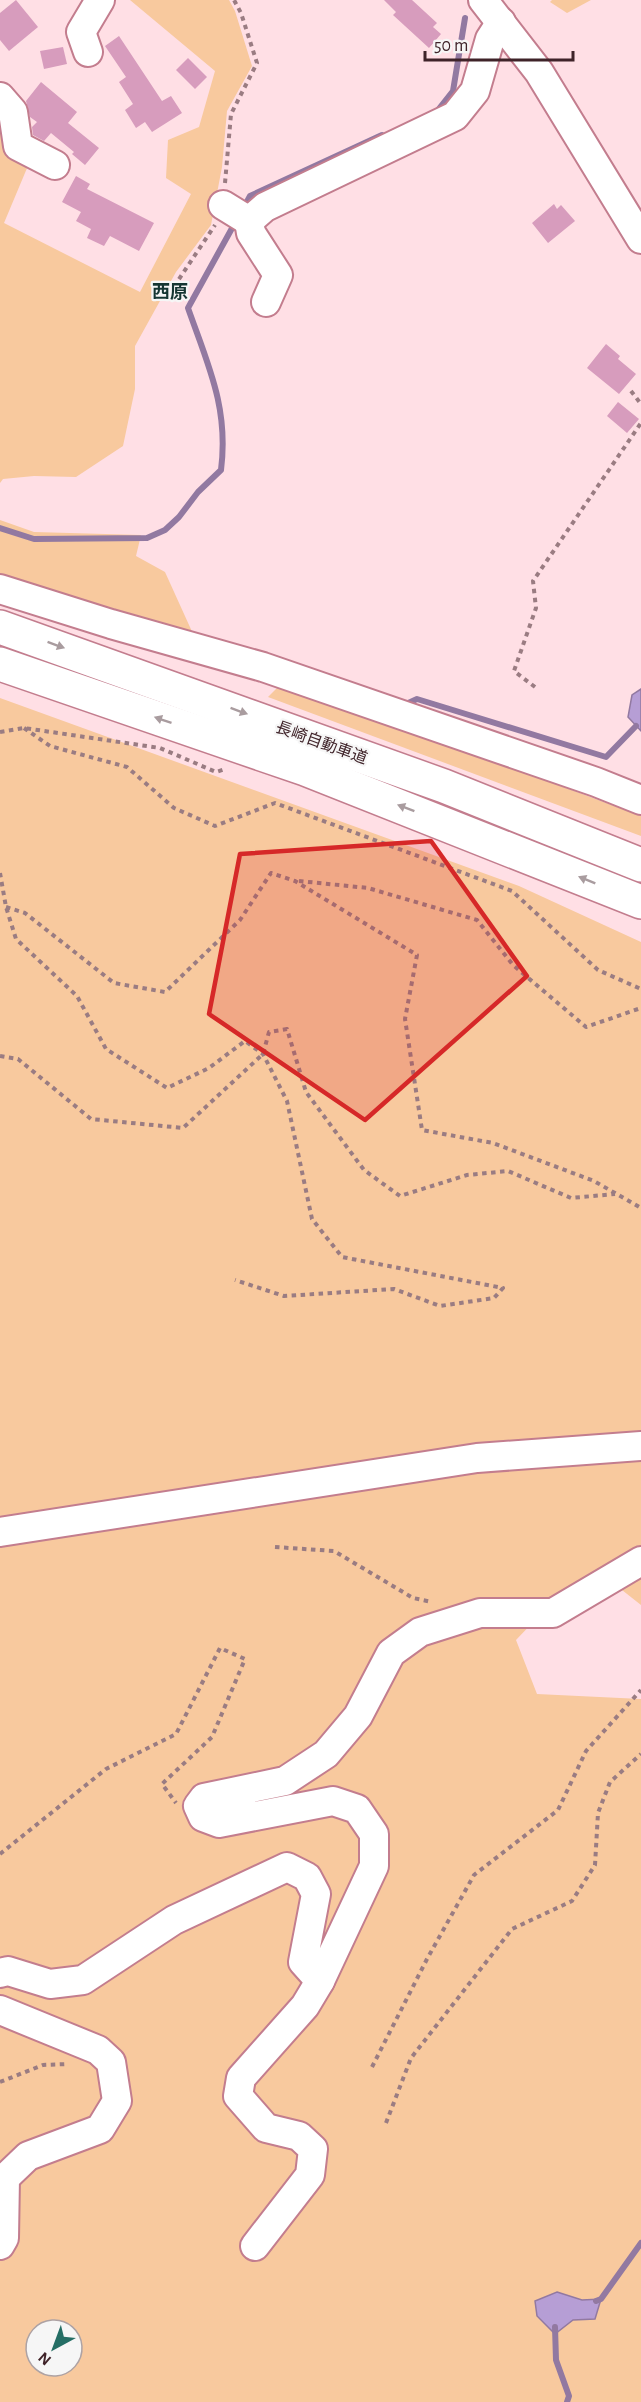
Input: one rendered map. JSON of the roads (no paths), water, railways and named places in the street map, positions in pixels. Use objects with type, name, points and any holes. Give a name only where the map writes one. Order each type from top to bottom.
[{"type":"highway","name":"長崎自動車道","points":[[0,627],[444,786],[641,866]]},
{"type":"highway","name":"長崎自動車道","points":[[0,664],[305,769],[641,902]]},
{"type":"highway","points":[[444,786],[641,857]]},
{"type":"street","points":[[88,52],[81,32],[100,0]]},
{"type":"street","points":[[483,0],[539,72],[641,239]]},
{"type":"street","points":[[266,302],[278,275],[235,212],[265,207],[455,116],[475,92],[490,39],[501,22]]},
{"type":"street","points":[[0,97],[13,112],[18,146],[55,165]]},
{"type":"street","points":[[0,589],[111,624],[263,667],[596,782],[641,800]]},
{"type":"street","points":[[0,1532],[477,1458],[641,1446]]},
{"type":"street","points":[[255,2246],[310,2175],[313,2149],[299,2136],[266,2128],[238,2096],[241,2078],[304,2006],[320,1981],[374,1866],[374,1834],[357,1809],[333,1801],[219,1823],[203,1817],[198,1806],[204,1798],[285,1781],[326,1754],[358,1716],[391,1653],[420,1632],[480,1614],[553,1613],[641,1561]]},
{"type":"street","points":[[0,1973],[8,1971],[50,1984],[83,1980],[174,1920],[287,1867],[307,1877],[316,1894],[303,1962],[320,1981]]},
{"type":"street","points":[[0,2010],[98,2050],[111,2062],[117,2101],[100,2129],[28,2156],[5,2178],[4,2238],[0,2245]]},
{"type":"waterway","points":[[438,110],[453,91],[465,18]]},
{"type":"waterway","points":[[243,209],[250,196],[382,135]]},
{"type":"waterway","points":[[0,528],[34,539],[147,538],[165,530],[179,517],[198,492],[221,470],[222,427],[215,387],[188,308],[236,221]]},
{"type":"waterway","points":[[404,705],[417,699],[606,757],[636,726]]},
{"type":"waterway","points":[[596,2301],[601,2299],[641,2243]]},
{"type":"waterway","points":[[555,2327],[556,2360],[569,2396],[567,2402]]},
{"type":"district","name":"西原","points":[[170,292]]}]
